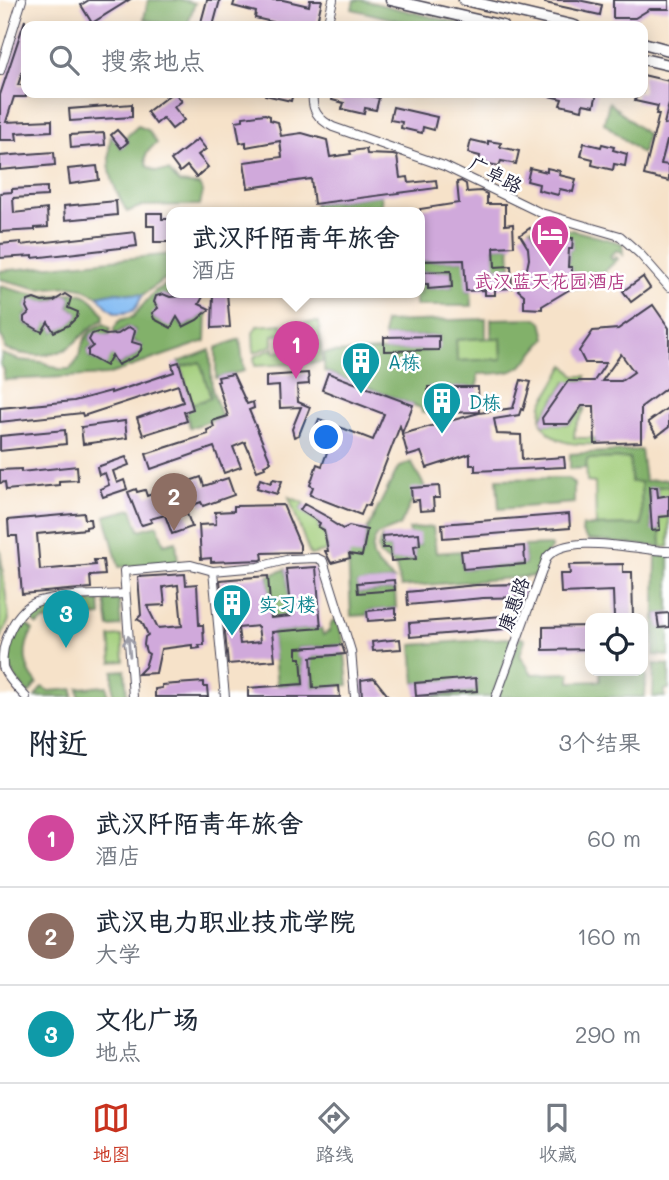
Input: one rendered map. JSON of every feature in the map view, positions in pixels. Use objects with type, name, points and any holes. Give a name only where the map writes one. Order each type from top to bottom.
[{"type":"main road","points":[[391,0],[481,21]]},
{"type":"main road","points":[[464,0],[554,21]]},
{"type":"main road","points":[[648,44],[669,50]]},
{"type":"main road","points":[[648,60],[669,65]]},
{"type":"street","points":[[0,71],[22,0]]},
{"type":"street","points":[[328,21],[333,0]]},
{"type":"street","name":"广卓路","points":[[313,98],[317,114],[333,127],[444,166],[541,213],[620,236],[669,287]]},
{"type":"street","name":"康惠路","points":[[496,697],[547,557],[553,551],[580,543],[669,551]]},
{"type":"street","points":[[134,697],[124,571],[191,565],[213,571],[258,567],[284,559],[322,560],[351,651],[355,697]]},
{"type":"street","points":[[213,571],[225,697]]},
{"type":"street","points":[[26,697],[1,667],[1,650],[13,624],[32,604],[47,600],[125,594]]},
{"type":"green space","points":[[148,0],[182,0],[195,3],[189,21],[144,19]]},
{"type":"green space","points":[[354,0],[362,0],[448,21],[400,21],[352,9]]},
{"type":"green space","points":[[609,102],[647,135],[642,154],[604,123]]},
{"type":"green space","points":[[138,126],[148,130],[157,143],[147,153],[147,166],[155,171],[169,171],[179,183],[199,185],[203,192],[200,205],[142,206],[127,212],[111,176],[109,147],[111,135],[121,148],[128,142],[125,138]]},
{"type":"green space","points":[[381,195],[382,207],[314,207],[314,204]]},
{"type":"green space","points":[[530,228],[572,230],[622,243],[623,255],[617,250],[610,256],[612,260],[616,257],[618,259],[587,288],[572,288],[572,268],[568,267],[572,238],[536,237]]},
{"type":"green space","points":[[510,246],[511,266],[466,291],[471,291],[472,306],[416,306],[415,298],[425,298],[425,284],[428,284],[428,289],[452,287],[451,271],[425,272],[425,261],[494,259],[494,247]]},
{"type":"green space","points":[[166,255],[166,279],[143,295],[117,292],[98,296],[82,288],[70,286],[39,289],[0,279],[0,271]]},
{"type":"green space","points":[[166,285],[166,295],[156,296],[154,302],[158,307],[154,319],[171,322],[182,313],[180,323],[183,327],[200,318],[207,310],[206,341],[107,375],[4,380],[4,370],[0,364],[2,354],[19,360],[42,362],[59,369],[70,369],[88,334],[104,324],[110,328],[110,335],[91,335],[89,340],[93,345],[88,350],[89,357],[106,365],[108,357],[117,351],[115,361],[118,365],[136,356],[142,346],[132,340],[135,330],[127,327],[114,335],[114,328],[120,320],[133,317],[155,291]]},
{"type":"green space","points":[[0,286],[45,296],[65,294],[77,293],[83,294],[97,305],[104,315],[103,320],[58,353],[22,353],[5,349],[0,335]],"holes":[[[65,294],[71,298],[69,307],[78,313],[68,324],[54,332],[53,318],[43,326],[45,328],[42,332],[24,323],[24,317],[29,312],[26,306],[28,301],[50,301]]]},
{"type":"green space","points":[[537,318],[542,322],[546,338],[524,363],[512,371],[478,374],[478,387],[428,387],[428,413],[422,413],[421,408],[324,371],[324,353],[439,349],[439,336],[384,337],[384,322],[486,319],[486,338],[456,340],[457,361],[502,359],[501,338],[491,338],[491,319]]},
{"type":"green space","points":[[319,322],[322,362],[255,366],[254,357],[274,348],[274,352],[300,350],[299,334],[286,334],[286,324]]},
{"type":"green space","points":[[282,324],[283,334],[273,335],[273,345],[254,353],[253,333],[257,326]]},
{"type":"green space","points":[[501,338],[502,359],[457,361],[456,339]]},
{"type":"green space","points":[[240,339],[244,371],[216,378],[216,348]]},
{"type":"green space","points":[[210,350],[212,389],[222,417],[190,428],[186,411],[191,404],[211,398],[200,362],[181,367],[179,362]]},
{"type":"green space","points":[[200,361],[211,399],[191,404],[181,367]]},
{"type":"green space","points":[[565,365],[575,376],[586,376],[586,381],[567,381],[541,419],[542,404]]},
{"type":"green space","points":[[585,406],[574,438],[594,438],[595,444],[564,442],[551,435],[541,422],[569,424]]},
{"type":"green space","points":[[641,450],[645,481],[669,479],[669,486],[649,488],[652,530],[660,530],[661,547],[588,540],[582,533],[583,526],[642,525],[641,482],[631,482],[630,458],[587,459],[586,468],[570,469],[570,454]]},
{"type":"green space","points":[[630,458],[641,481],[642,525],[596,526],[595,483],[587,482],[586,459]]},
{"type":"green space","points":[[411,462],[425,487],[412,501],[400,526],[377,535],[372,550],[375,561],[394,580],[357,584],[358,593],[395,590],[396,608],[351,616],[348,552],[362,556],[367,530],[398,468]]},
{"type":"green space","points":[[568,478],[574,484],[574,503],[499,509],[497,479]]},
{"type":"green space","points":[[669,486],[669,547],[661,547],[657,487]]},
{"type":"green space","points":[[289,497],[304,503],[300,510],[320,523],[318,527],[324,531],[328,551],[310,555]]},
{"type":"green space","points":[[132,509],[139,530],[157,525],[164,544],[176,541],[178,563],[119,567],[105,516]]},
{"type":"green space","points":[[433,527],[436,553],[461,551],[463,569],[525,564],[524,546],[551,545],[551,549],[545,555],[537,576],[401,587],[396,567],[379,554],[378,547],[382,536],[383,548],[390,548],[391,560],[415,559],[414,546],[420,545],[409,529]]},
{"type":"green space","points":[[0,549],[9,620],[0,640]]},
{"type":"green space","points":[[656,556],[669,556],[669,613],[657,614],[659,628],[669,627],[669,656],[654,655]]},
{"type":"green space","points":[[286,569],[291,616],[271,618],[268,576]]},
{"type":"green space","points":[[119,600],[121,626],[109,627],[105,601]]},
{"type":"green space","points":[[100,601],[101,616],[72,618],[71,604]]},
{"type":"green space","points":[[66,604],[67,619],[43,621],[37,625],[27,616],[40,608]]},
{"type":"green space","points":[[337,620],[345,645],[297,648],[297,657],[301,658],[303,684],[277,686],[272,632],[321,628],[323,635],[329,631],[332,621]]},
{"type":"green space","points":[[22,621],[33,630],[27,644],[26,657],[29,670],[37,683],[29,694],[15,676],[9,659],[11,641]]},
{"type":"green space","points":[[122,636],[124,661],[112,662],[110,637]]},
{"type":"green space","points":[[520,637],[525,639],[520,655],[532,674],[570,673],[570,682],[600,681],[600,676],[646,676],[645,697],[498,697]]},
{"type":"green space","points":[[507,638],[513,640],[492,697],[416,697],[477,691],[476,679],[415,683],[412,645]]},
{"type":"green space","points":[[345,654],[348,685],[313,688],[311,662],[305,657]]},
{"type":"green space","points":[[654,664],[669,665],[669,689],[664,690],[665,697],[653,697]]},
{"type":"green space","points":[[125,670],[127,697],[113,697],[113,671]]},
{"type":"green space","points":[[107,686],[108,697],[79,697],[78,688]]},
{"type":"green space","points":[[42,687],[49,691],[73,689],[73,697],[35,697]]},
{"type":"water","points":[[117,292],[143,295],[134,310],[118,313],[109,309],[98,296]]},
{"type":"building","points":[[89,0],[129,0],[95,21],[91,21],[81,5]]},
{"type":"building","points":[[207,0],[220,0],[214,21],[201,21]]},
{"type":"building","points":[[235,0],[283,0],[309,6],[310,0],[322,0],[317,21],[268,21],[255,18],[256,12],[233,6]]},
{"type":"building","points":[[545,0],[578,0],[602,5],[600,15],[545,3]]},
{"type":"building","points":[[613,0],[669,0],[669,9],[650,9],[635,18],[613,18]]},
{"type":"building","points":[[21,32],[21,76],[18,85],[21,85],[21,97],[14,97],[6,122],[52,120],[52,131],[16,133],[17,140],[0,140],[0,95]]},
{"type":"building","points":[[648,76],[669,81],[669,104],[664,124],[669,125],[669,141],[661,164],[669,165],[669,181],[644,175],[659,114],[656,114],[658,106],[635,101],[636,98],[648,98]]},
{"type":"building","points":[[165,98],[179,98],[182,101],[174,107],[184,120],[172,129],[163,118],[156,124],[147,112]]},
{"type":"building","points":[[379,98],[376,110],[365,108],[364,114],[342,109],[344,103],[332,100]]},
{"type":"building","points":[[558,98],[596,98],[594,106],[583,104],[582,110],[560,105],[562,99]]},
{"type":"building","points":[[132,104],[132,117],[70,121],[69,109]]},
{"type":"building","points":[[393,107],[437,117],[434,130],[423,127],[422,133],[401,128],[402,122],[390,120]]},
{"type":"building","points":[[265,114],[270,116],[270,120],[278,122],[281,136],[302,133],[327,140],[330,157],[366,149],[367,154],[397,156],[400,178],[408,177],[409,183],[436,180],[437,188],[314,204],[311,179],[248,188],[244,162],[282,157],[280,141],[246,147],[246,142],[240,143],[236,121],[243,120],[243,117]]},
{"type":"building","points":[[117,130],[128,142],[121,148],[111,135]]},
{"type":"building","points":[[104,133],[105,145],[71,148],[70,135]]},
{"type":"building","points":[[198,139],[206,149],[198,155],[208,167],[196,177],[187,166],[180,172],[171,160]]},
{"type":"building","points":[[471,140],[488,144],[488,141],[501,143],[500,147],[519,151],[516,164],[501,161],[499,166],[479,162],[480,156],[468,153]]},
{"type":"building","points":[[584,143],[614,147],[613,150],[627,154],[625,166],[614,164],[613,170],[592,165],[593,159],[581,156]]},
{"type":"building","points":[[54,152],[55,165],[0,170],[0,156]]},
{"type":"building","points":[[97,166],[99,180],[70,184],[68,169]]},
{"type":"building","points":[[530,168],[547,172],[547,168],[560,171],[559,175],[576,179],[573,192],[560,189],[558,195],[538,190],[539,184],[527,181]]},
{"type":"building","points":[[457,182],[466,184],[467,192],[481,191],[487,194],[487,204],[505,204],[505,225],[513,224],[514,246],[494,247],[495,267],[511,266],[512,288],[495,289],[495,295],[485,295],[485,290],[466,291],[464,260],[425,261],[425,208],[459,203]]},
{"type":"building","points":[[47,187],[47,196],[13,198],[14,213],[47,209],[48,227],[0,232],[0,193],[12,192],[12,189]]},
{"type":"building","points":[[116,201],[117,215],[65,220],[64,206]]},
{"type":"building","points":[[147,213],[162,213],[162,219],[166,219],[166,242],[154,242],[154,226],[147,226]]},
{"type":"building","name":"武汉蓝天花园酒店","points":[[530,228],[536,237],[573,238],[568,267],[572,267],[572,288],[542,306],[542,309],[524,308],[524,295],[518,290],[525,278],[529,259],[528,248],[520,235]]},
{"type":"building","points":[[135,232],[137,246],[33,258],[0,258],[0,244],[21,242],[21,245]]},
{"type":"building","points":[[451,271],[452,287],[428,289],[425,272]]},
{"type":"building","points":[[643,277],[650,288],[631,302],[623,291]]},
{"type":"building","points":[[65,294],[71,298],[68,308],[78,312],[69,325],[54,332],[48,322],[42,332],[24,322],[24,317],[29,313],[26,307],[28,301],[54,301]]},
{"type":"building","points":[[163,294],[166,298],[202,298],[199,304],[210,309],[183,327],[177,317],[171,328],[154,319],[152,313],[158,308],[154,302],[156,296]]},
{"type":"building","points":[[213,298],[227,298],[230,327],[212,328]]},
{"type":"building","points":[[653,305],[669,328],[669,386],[641,407],[641,442],[595,444],[594,406],[582,406],[569,424],[543,424],[542,418],[568,381],[594,381],[606,363],[585,363],[579,351],[593,331],[618,329]],"holes":[[[621,354],[634,372],[621,381],[602,381]]]},
{"type":"building","points":[[129,327],[135,331],[132,342],[142,345],[136,356],[118,365],[112,355],[106,366],[88,356],[88,350],[93,346],[89,340],[92,334],[118,334]]},
{"type":"building","points":[[439,336],[439,350],[384,351],[384,337]]},
{"type":"building","points":[[179,362],[193,409],[184,412],[187,421],[143,435],[137,418],[183,402],[178,385],[83,416],[82,413],[0,422],[0,408],[74,401],[111,393],[174,372],[172,364]]},
{"type":"building","points":[[308,373],[309,384],[297,385],[298,402],[310,407],[299,435],[294,437],[292,429],[301,407],[280,408],[279,386],[266,387],[266,376]]},
{"type":"building","points":[[328,373],[413,405],[402,433],[400,426],[369,506],[365,505],[361,515],[310,495],[313,487],[310,485],[317,464],[322,466],[330,444],[312,436],[319,419],[373,440],[384,414],[322,390]]},
{"type":"building","points":[[233,374],[247,404],[253,402],[254,408],[249,410],[271,462],[257,471],[245,442],[233,447],[241,467],[224,473],[214,447],[151,469],[146,454],[208,434],[207,430],[214,427],[212,421],[228,416],[217,381],[218,377]]},
{"type":"building","points":[[521,380],[531,382],[523,410],[521,409],[519,415],[494,419],[497,434],[521,435],[522,460],[564,457],[565,467],[475,471],[475,465],[470,465],[470,454],[427,468],[421,452],[408,456],[402,434],[479,413],[513,408]]},
{"type":"building","points":[[428,387],[478,387],[479,412],[428,413]]},
{"type":"building","points":[[669,407],[669,427],[657,436],[648,422]]},
{"type":"building","points":[[125,421],[127,438],[83,444],[81,427]]},
{"type":"building","points":[[65,430],[66,444],[0,451],[0,436]]},
{"type":"building","points":[[126,457],[129,465],[113,471],[117,483],[124,480],[127,489],[103,497],[100,489],[109,485],[105,473],[99,475],[97,467]]},
{"type":"building","points":[[77,466],[78,480],[59,481],[59,485],[6,490],[5,482],[0,483],[0,470],[21,469],[21,472]]},
{"type":"building","points":[[201,477],[204,486],[228,478],[234,495],[203,506],[201,502],[185,508],[186,512],[179,515],[187,514],[192,527],[172,534],[165,515],[150,519],[152,522],[142,525],[140,523],[128,492],[145,490],[147,496]]},
{"type":"building","points":[[260,479],[271,483],[273,479],[282,481],[277,494],[257,488]]},
{"type":"building","points":[[439,486],[440,498],[433,498],[434,510],[420,511],[419,500],[412,501],[411,488]]},
{"type":"building","points":[[649,487],[657,487],[658,497],[669,495],[669,516],[659,517],[660,530],[652,531]]},
{"type":"building","points":[[304,504],[343,529],[349,526],[367,530],[362,556],[349,554],[350,558],[331,563],[325,551],[328,551],[324,530],[318,527],[320,523],[300,510]]},
{"type":"building","points":[[283,505],[300,545],[300,552],[262,553],[261,560],[211,562],[211,558],[201,559],[199,525],[216,524],[215,512],[234,511],[234,506]]},
{"type":"building","points":[[84,513],[85,519],[90,519],[91,526],[86,529],[37,534],[40,570],[95,565],[94,560],[103,560],[105,575],[90,576],[91,588],[22,594],[17,536],[9,536],[8,520]]},
{"type":"building","points":[[569,514],[570,528],[443,538],[442,524]]},
{"type":"building","points":[[419,533],[420,545],[414,546],[416,559],[391,561],[390,548],[383,548],[382,536]]},
{"type":"building","points":[[524,546],[525,564],[463,569],[461,551]]},
{"type":"building","points":[[623,564],[623,572],[632,572],[633,613],[614,613],[613,591],[561,593],[560,574],[570,574],[569,565]]},
{"type":"building","points":[[316,567],[321,628],[272,632],[275,660],[228,664],[220,580],[268,576],[271,618],[291,616],[286,569]],"holes":[[[258,626],[260,642],[240,644],[238,628]]]},
{"type":"building","points":[[185,574],[186,585],[197,584],[199,625],[203,625],[204,645],[192,649],[192,645],[161,649],[156,673],[138,674],[145,667],[149,654],[144,645],[148,635],[142,622],[137,619],[141,615],[138,577]],"holes":[[[178,585],[182,626],[158,628],[147,606],[165,605],[163,587]]]},
{"type":"building","points":[[394,580],[395,590],[358,593],[357,583]]},
{"type":"building","points":[[524,584],[525,597],[408,605],[407,592],[476,585]]},
{"type":"building","points":[[396,608],[396,619],[368,621],[367,611]]},
{"type":"building","points":[[669,613],[669,627],[659,628],[657,614]]},
{"type":"building","points":[[503,616],[504,629],[410,637],[409,623]]},
{"type":"building","points":[[585,626],[585,649],[543,650],[543,627]]},
{"type":"building","points":[[400,639],[401,649],[373,651],[372,642]]},
{"type":"building","points":[[342,645],[345,654],[311,657],[313,688],[339,686],[340,697],[248,697],[248,688],[303,684],[301,658],[297,658],[297,648]]},
{"type":"building","points":[[374,678],[389,697],[362,697],[361,680]]},
{"type":"building","points":[[476,678],[477,691],[416,696],[415,683]]},
{"type":"building","points":[[204,682],[208,697],[155,697],[155,689],[162,688],[162,685]]},
{"type":"place","name":"武汉蓝天花园酒店","points":[[550,268]]},
{"type":"place","name":"武汉阡陌青年旅舍","points":[[296,379]]},
{"type":"place","name":"A栋","points":[[361,395]]},
{"type":"place","name":"D栋","points":[[442,435]]},
{"type":"place","name":"武汉电力职业技术学院","points":[[174,531]]},
{"type":"place","name":"实习楼","points":[[232,637]]},
{"type":"place","name":"文化广场","points":[[66,648]]}]
